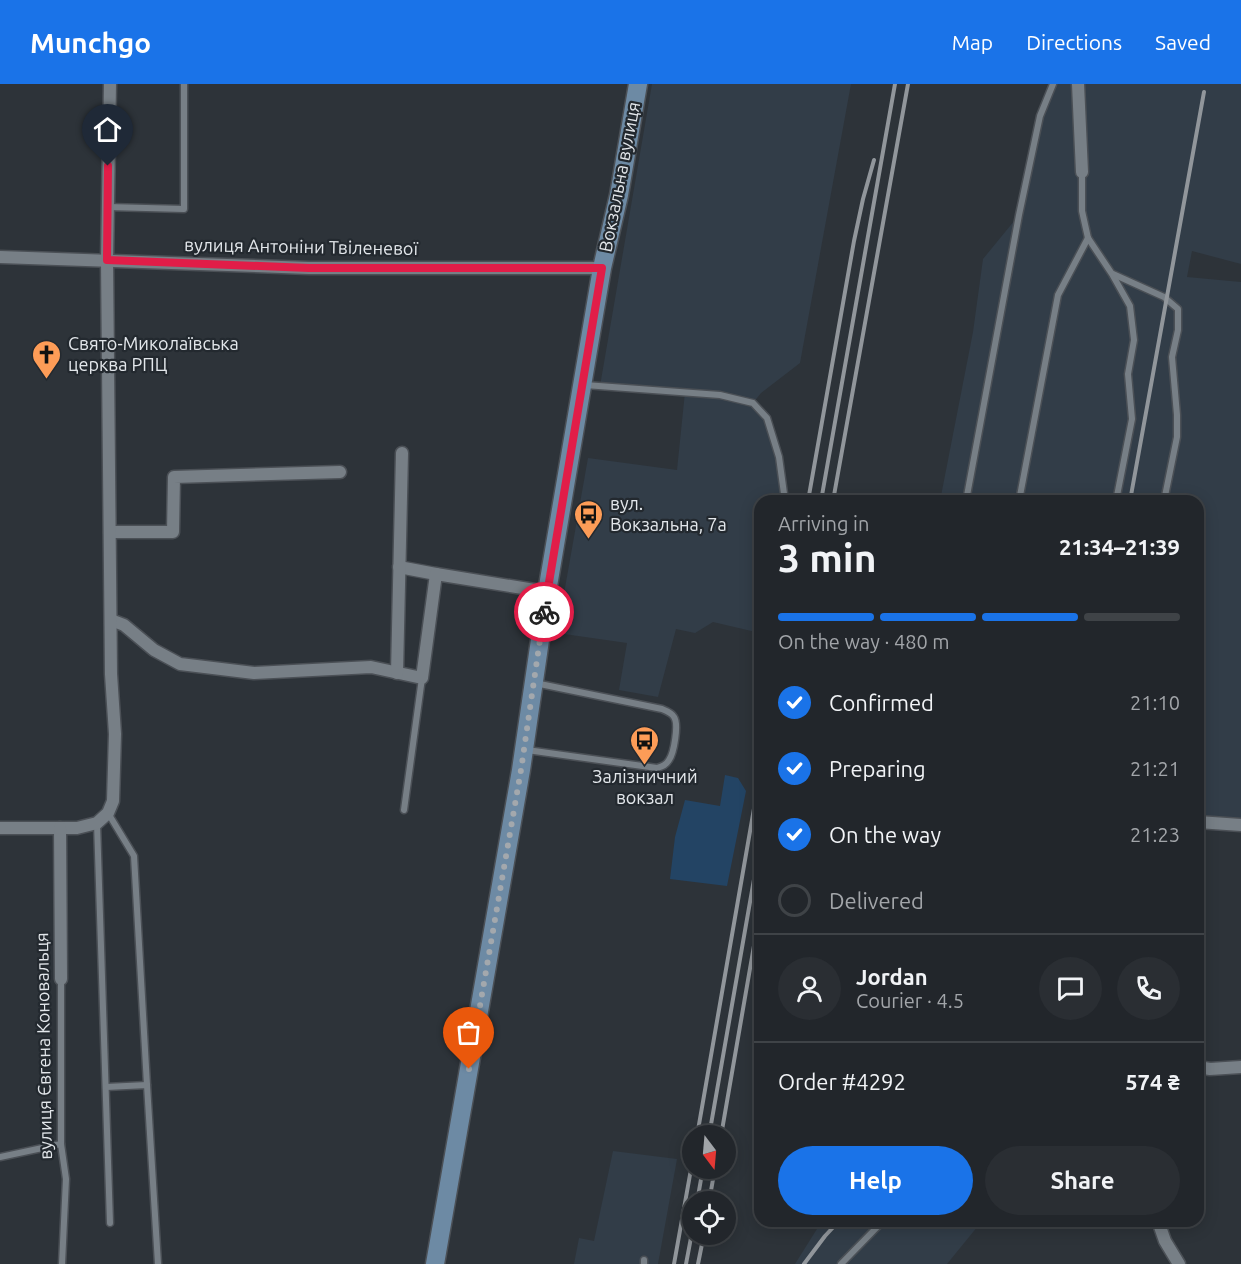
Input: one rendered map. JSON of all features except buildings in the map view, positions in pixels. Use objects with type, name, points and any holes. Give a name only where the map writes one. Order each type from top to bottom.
[{"type":"street","points":[[0,828],[77,828],[98,823],[110,807],[115,734],[111,674],[107,260],[110,84]]},
{"type":"street","name":"Вокзальна вулиця","points":[[435,1264],[524,750],[547,592],[602,268],[619,195],[638,84]]},
{"type":"street","points":[[1078,84],[1082,172]]},
{"type":"street","name":"вулиця Антоніни Твіленевої","points":[[0,257],[309,268],[602,268]]},
{"type":"street","points":[[397,673],[402,453]]},
{"type":"street","points":[[110,532],[173,532],[174,477],[340,472]]},
{"type":"street","points":[[399,567],[547,592]]},
{"type":"street","points":[[111,620],[124,625],[154,650],[180,664],[254,673],[371,667],[422,678],[435,574]]},
{"type":"street","points":[[1204,822],[1241,825]]},
{"type":"street","name":"вулиця Євгена Коновальця","points":[[60,828],[61,979]]},
{"type":"street","points":[[1204,1068],[1241,1067]]},
{"type":"street","points":[[1160,1227],[1165,1241],[1179,1264]]},
{"type":"lane","points":[[108,207],[184,209],[184,84]]},
{"type":"lane","points":[[967,495],[1019,214],[1040,116],[1053,84]]},
{"type":"lane","points":[[1082,172],[1082,211],[1088,238],[1130,306],[1134,340],[1128,374],[1132,419],[1117,495]]},
{"type":"lane","points":[[1020,495],[1058,295],[1088,238]]},
{"type":"lane","points":[[1112,274],[1164,297],[1178,309],[1178,330],[1172,357],[1177,437],[1165,495]]},
{"type":"lane","points":[[582,385],[720,395],[753,403],[767,418],[779,457],[784,495]]},
{"type":"lane","points":[[404,810],[422,678]]},
{"type":"lane","points":[[524,750],[657,768],[668,762],[672,755],[675,735],[674,716],[662,709],[534,683]]},
{"type":"lane","points":[[110,807],[134,856],[158,1264]]},
{"type":"lane","points":[[98,823],[110,1223]]},
{"type":"lane","name":"вулиця Євгена Коновальця","points":[[61,979],[61,1144],[66,1179],[62,1264]]},
{"type":"lane","points":[[106,1087],[147,1085]]},
{"type":"lane","points":[[0,1157],[61,1144]]},
{"type":"lane","points":[[841,1264],[877,1227]]},
{"type":"shaded area","points":[[652,84],[851,84],[800,363],[761,393],[753,403],[767,418],[779,457],[784,495],[754,495],[754,632],[713,622],[695,633],[676,629],[658,697],[619,690],[627,643],[557,633],[588,458],[677,470],[685,392],[600,386]]},
{"type":"shaded area","points":[[1053,84],[1241,84],[1241,264],[1192,251],[1187,277],[1241,282],[1241,825],[1204,822],[1204,495],[941,495],[973,332],[983,259],[1019,215],[1040,116]]},
{"type":"shaded area","points":[[725,775],[738,778],[746,791],[727,886],[670,879],[675,837],[685,800],[720,806]]},
{"type":"shaded area","points":[[613,1151],[677,1159],[658,1264],[574,1264],[579,1238],[594,1241]]},
{"type":"shaded area","points":[[818,1227],[977,1227],[947,1264],[795,1264]]},
{"type":"railway","points":[[822,495],[895,84]]},
{"type":"railway","points":[[834,495],[908,84]]},
{"type":"railway","points":[[1131,495],[1204,92]]},
{"type":"railway","points":[[809,495],[854,241],[874,160]]},
{"type":"railway","points":[[699,1125],[754,808]]},
{"type":"railway","points":[[711,1125],[754,879]]},
{"type":"railway","points":[[723,1125],[754,946]]},
{"type":"railway","points":[[674,1264],[689,1179]]},
{"type":"railway","points":[[699,1191],[701,1179]]},
{"type":"railway","points":[[711,1191],[713,1179]]},
{"type":"railway","points":[[804,1264],[833,1227]]},
{"type":"railway","points":[[686,1264],[690,1245]]},
{"type":"railway","points":[[698,1264],[702,1245]]},
{"type":"way so far","points":[[469,1069],[521,770],[544,612]]},
{"type":"place","name":"Свято-Миколаївська церква РПЦ","points":[[47,380]]},
{"type":"place","name":"вул. Вокзальна, 7а","points":[[589,540]]},
{"type":"place","name":"Залізничний вокзал","points":[[645,766]]},
{"type":"route","points":[[108,166],[107,260],[309,268],[602,268],[544,612]]}]
